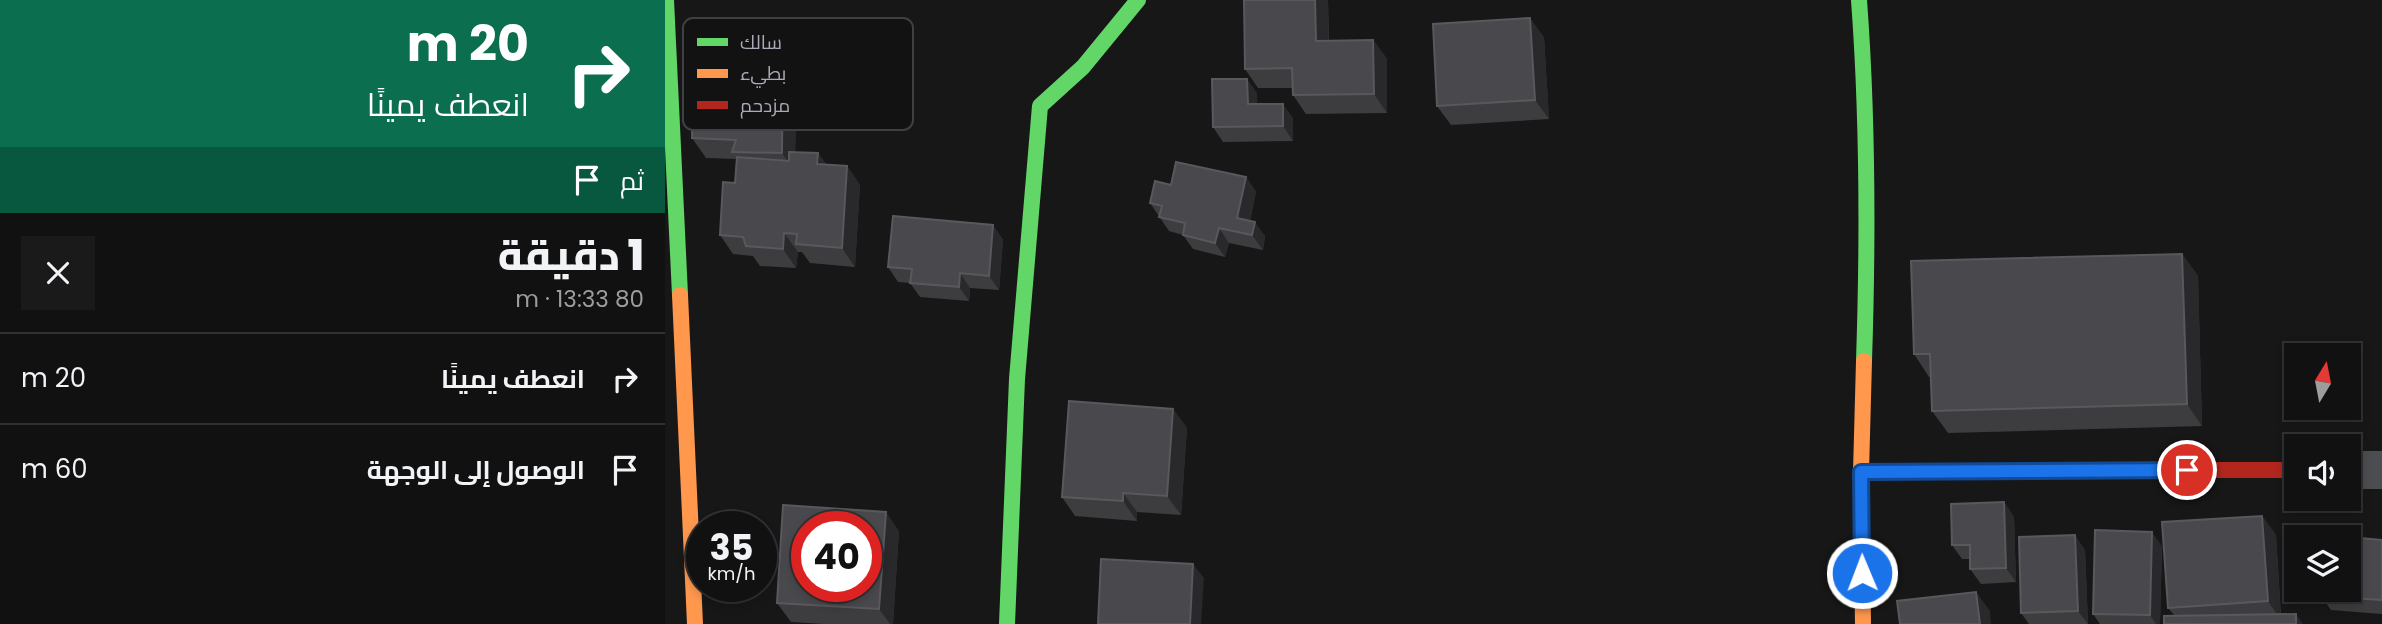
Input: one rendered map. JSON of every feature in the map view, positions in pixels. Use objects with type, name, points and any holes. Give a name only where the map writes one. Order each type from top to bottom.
[{"type":"street","points":[[666,0],[695,624]]},
{"type":"street","points":[[1007,624],[1017,379],[1040,106],[1083,68],[1137,0]]},
{"type":"street","points":[[1859,0],[1866,99],[1868,234],[1861,472],[1863,624]]},
{"type":"street","points":[[1861,472],[2284,470]]},
{"type":"street","points":[[2361,470],[2382,470]]},
{"type":"building","points":[[1244,0],[1315,0],[1316,41],[1373,40],[1374,94],[1293,95],[1292,68],[1245,69]]},
{"type":"building","points":[[1530,18],[1535,100],[1437,106],[1433,24]]},
{"type":"building","points":[[1212,79],[1247,79],[1248,104],[1283,104],[1283,126],[1213,127]]},
{"type":"building","points":[[692,130],[782,130],[782,153],[732,152],[736,140],[692,138]]},
{"type":"building","points":[[789,152],[818,153],[817,164],[847,166],[842,248],[796,244],[797,234],[784,233],[783,249],[746,246],[743,237],[720,235],[723,182],[735,183],[737,157],[789,161]]},
{"type":"building","points":[[1176,162],[1246,177],[1237,218],[1255,222],[1252,235],[1219,228],[1215,243],[1183,235],[1185,223],[1159,217],[1162,206],[1150,203],[1155,181],[1171,185]]},
{"type":"building","points":[[893,216],[993,225],[989,276],[960,273],[959,287],[910,283],[912,269],[888,267]]},
{"type":"building","points":[[2182,254],[2187,404],[1932,411],[1930,354],[1914,354],[1911,261]]},
{"type":"building","points":[[1069,401],[1173,409],[1167,496],[1123,493],[1123,501],[1062,497]]},
{"type":"building","points":[[2004,502],[2006,568],[1970,569],[1970,545],[1952,545],[1951,504]]},
{"type":"building","points":[[783,505],[871,511],[791,511],[791,602],[880,602],[879,609],[777,603]]},
{"type":"building","points":[[882,512],[886,512],[882,567]]},
{"type":"building","points":[[2262,516],[2268,601],[2168,608],[2162,522]]},
{"type":"building","points":[[2095,530],[2152,532],[2150,615],[2093,614]]},
{"type":"building","points":[[2075,535],[2078,611],[2021,613],[2019,537]]},
{"type":"building","points":[[2361,538],[2382,540],[2382,600],[2361,599]]},
{"type":"building","points":[[1101,559],[1193,564],[1190,624],[1098,624]]},
{"type":"building","points":[[1976,592],[1980,624],[1900,624],[1897,601]]},
{"type":"building","points":[[2296,614],[2296,624],[2164,624],[2164,616]]},
{"type":"traffic: fast","points":[[666,0],[680,295]]},
{"type":"traffic: fast","points":[[1007,624],[1017,379],[1040,106],[1083,67],[1138,0]]},
{"type":"traffic: fast","points":[[1859,0],[1866,180],[1864,361]]},
{"type":"traffic: fast","points":[[1861,472],[2201,470]]},
{"type":"traffic: slow","points":[[680,295],[695,624]]},
{"type":"traffic: slow","points":[[1863,624],[1861,472],[1864,361]]},
{"type":"traffic: jam","points":[[2201,470],[2284,470]]},
{"type":"route","points":[[1862,573],[1861,472],[2187,470]]}]
